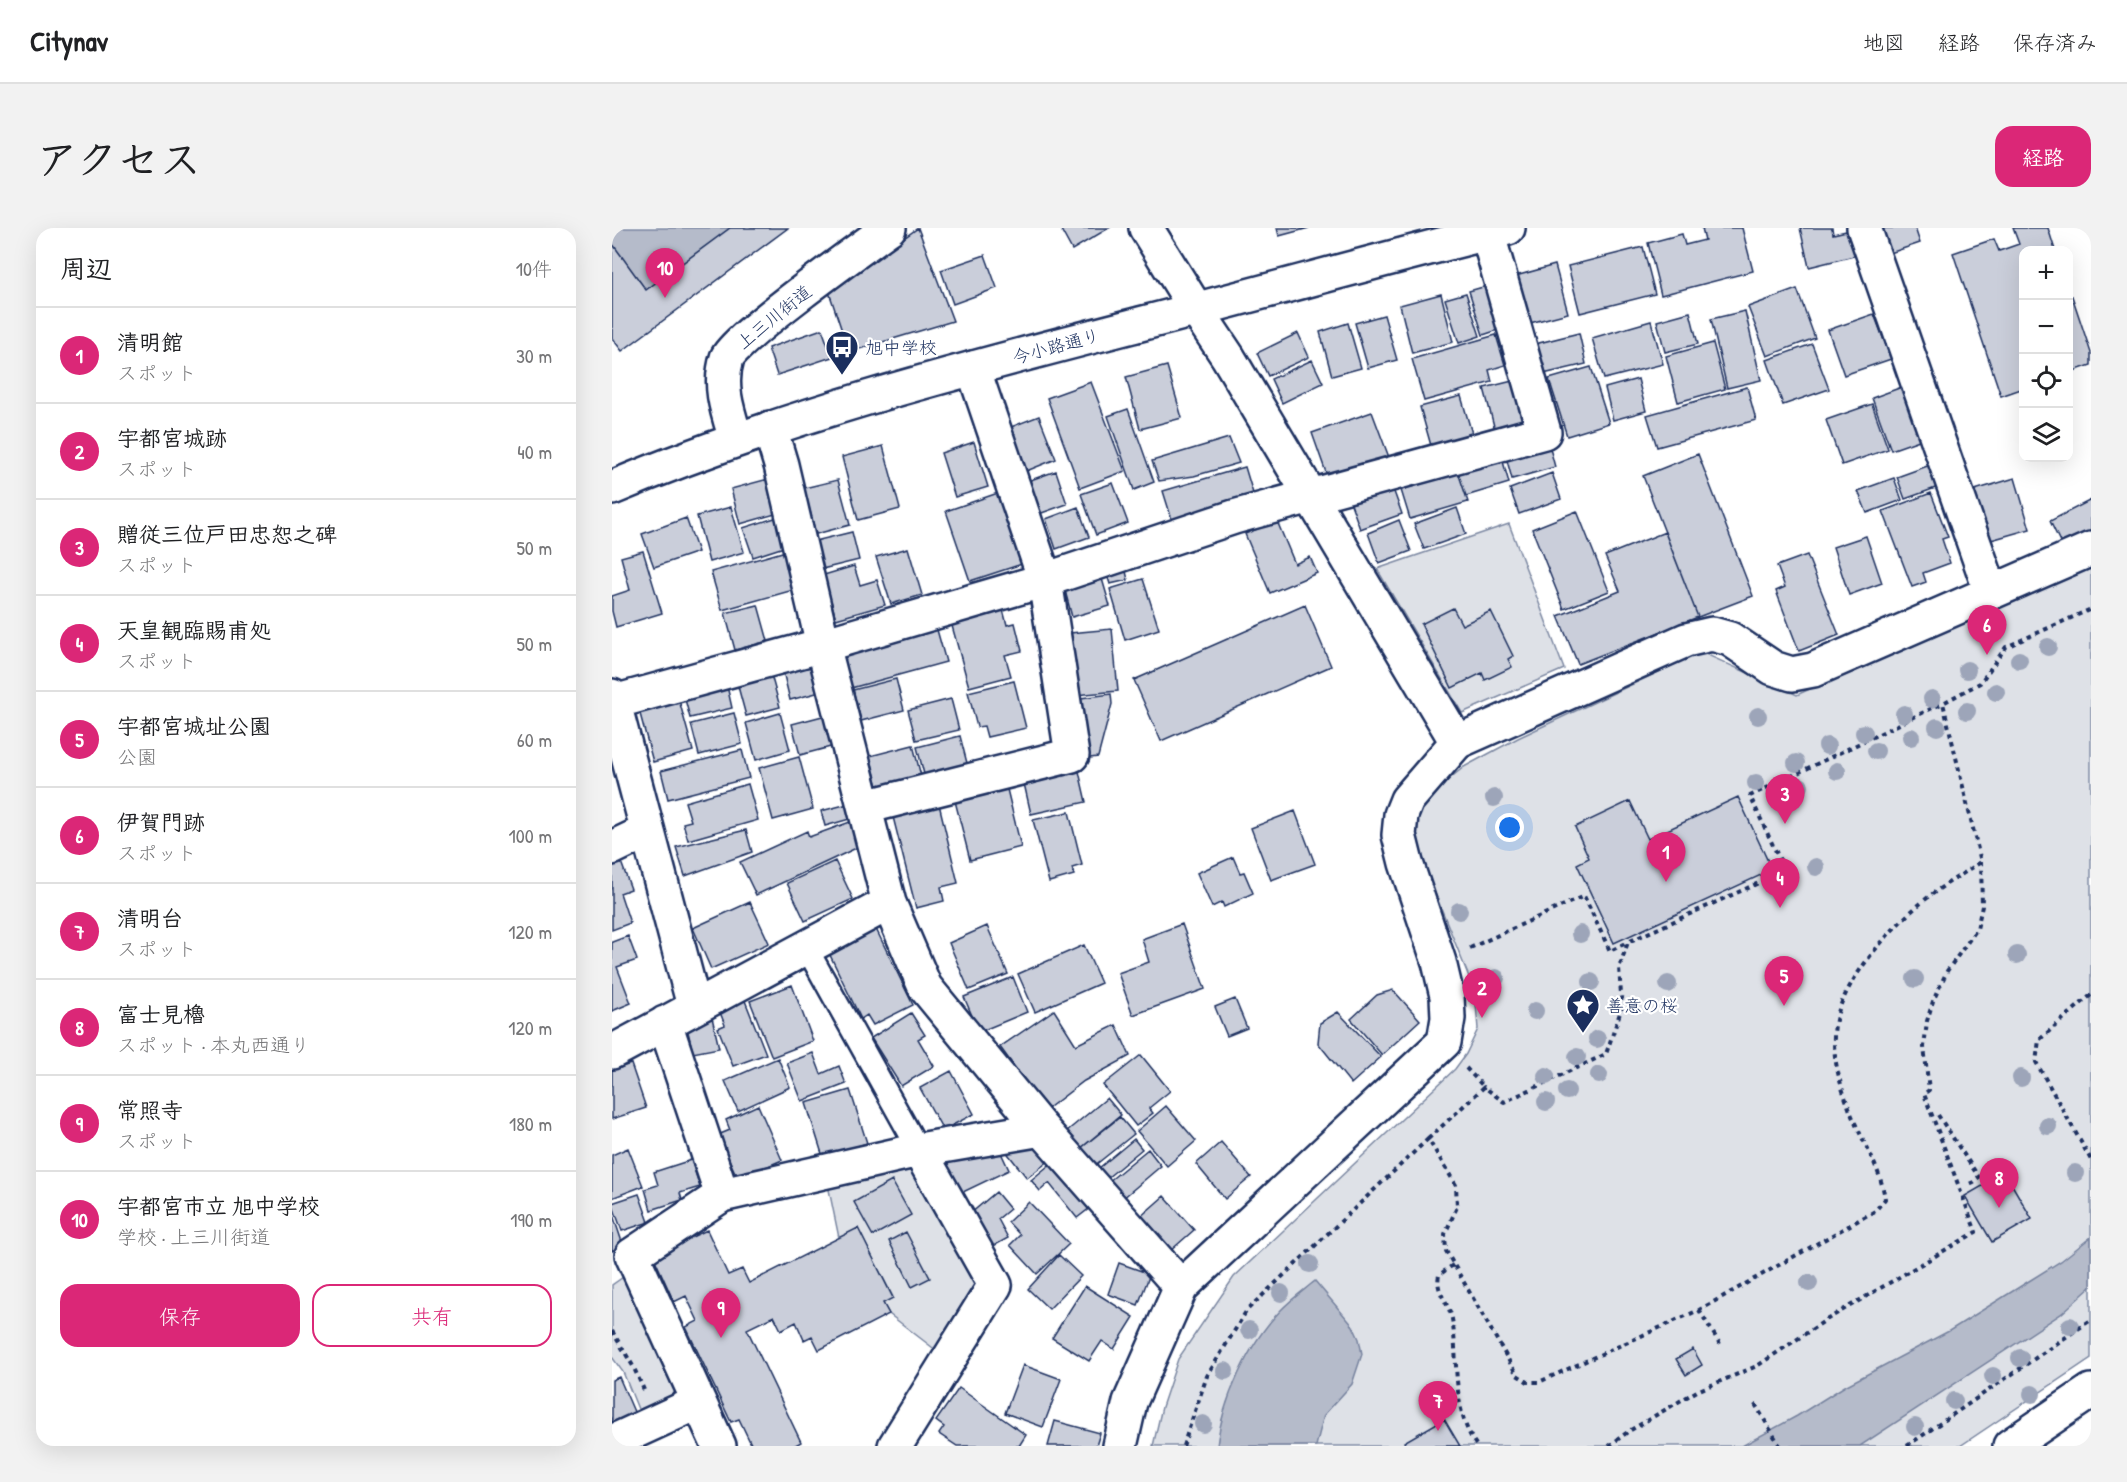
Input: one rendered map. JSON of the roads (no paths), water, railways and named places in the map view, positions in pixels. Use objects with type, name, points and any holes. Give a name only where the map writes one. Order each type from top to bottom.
[{"type":"street","name":"上三川街道","points":[[736,439],[723,393],[728,356],[755,329],[889,228]]},
{"type":"street","points":[[1146,228],[1228,357],[1457,742]]},
{"type":"street","points":[[1864,228],[1991,592]]},
{"type":"street","name":"今小路通り","points":[[612,488],[736,439],[973,368],[1494,230]]},
{"type":"street","points":[[694,1006],[613,699],[823,645],[1045,580],[1234,517],[1544,432],[1494,230]]},
{"type":"street","points":[[865,807],[1072,755],[1045,580],[973,368]]},
{"type":"street","points":[[770,428],[889,903],[925,987],[1042,1128],[1181,1287]]},
{"type":"street","points":[[1120,1446],[1130,1401],[1181,1287],[1444,1042],[1448,1018],[1447,996],[1439,962],[1399,835],[1401,815],[1407,800],[1457,742],[1686,640],[1712,634],[1730,639],[1773,668],[1792,674],[1813,670],[2091,549]]},
{"type":"street","points":[[612,848],[647,831]]},
{"type":"street","points":[[612,1052],[889,903]]},
{"type":"street","points":[[665,1023],[722,1195]]},
{"type":"street","points":[[719,1446],[699,1402],[622,1262],[722,1195],[920,1150],[1042,1128]]},
{"type":"street","points":[[895,1446],[995,1285],[920,1150]]},
{"type":"street","points":[[2010,1446],[2091,1390]]},
{"type":"street","points":[[612,1442],[699,1402]]},
{"type":"lane","points":[[806,947],[920,1150]]},
{"type":"water","points":[[612,228],[730,228],[646,290],[612,243]]},
{"type":"water","points":[[2091,1237],[2091,1287],[2061,1314],[1860,1446],[1742,1446],[1845,1386],[1949,1331],[2061,1261]]},
{"type":"water","points":[[1315,1281],[1353,1326],[1362,1354],[1352,1384],[1324,1415],[1316,1446],[1217,1446],[1224,1411],[1247,1356],[1268,1324],[1292,1299]]},
{"type":"place","name":"宇都宮市立 旭中学校","points":[[665,298]]},
{"type":"place","name":"旭中学校","points":[[842,376]]},
{"type":"place","name":"伊賀門跡","points":[[1987,655]]},
{"type":"place","name":"贈従三位戸田忠恕之碑","points":[[1785,824]]},
{"type":"place","name":"清明館","points":[[1666,882]]},
{"type":"place","name":"天皇観臨賜甫処","points":[[1780,908]]},
{"type":"place","name":"宇都宮城址公園","points":[[1784,1006]]},
{"type":"place","name":"宇都宮城跡","points":[[1482,1018]]},
{"type":"place","name":"善意の桜","points":[[1583,1034]]},
{"type":"place","name":"富士見櫓","points":[[1999,1208]]},
{"type":"place","name":"常照寺","points":[[721,1338]]},
{"type":"place","name":"清明台","points":[[1438,1431]]}]
